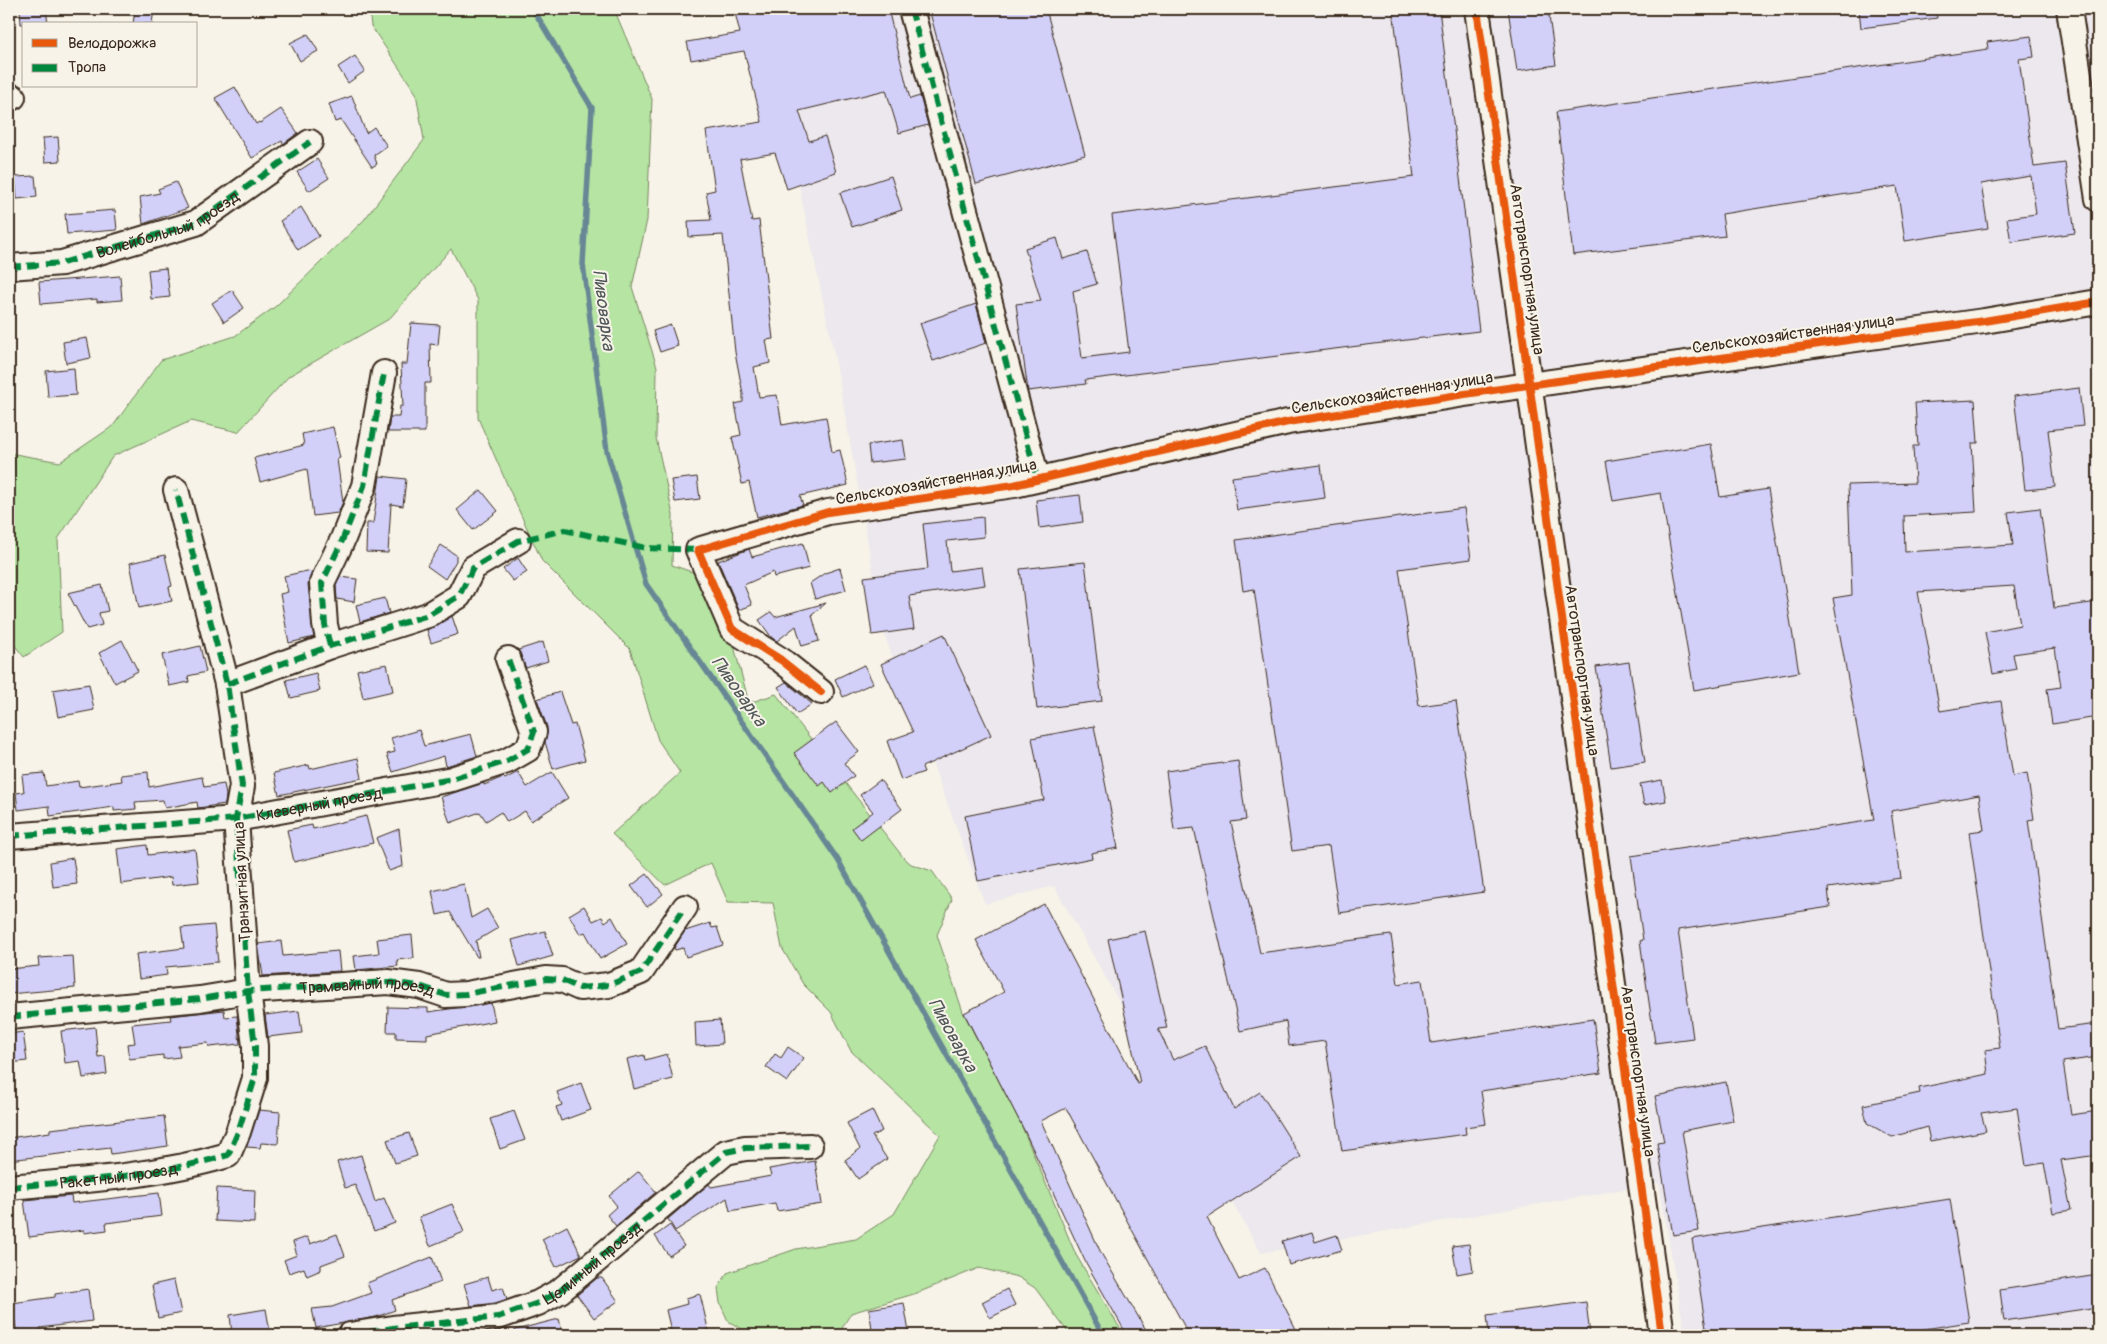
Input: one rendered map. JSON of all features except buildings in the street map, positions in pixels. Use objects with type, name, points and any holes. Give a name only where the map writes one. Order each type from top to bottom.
[{"type":"street","points":[[911,9],[1037,478]]},
{"type":"street","name":"Автотранспортная улица","points":[[1477,9],[1662,1335]]},
{"type":"street","points":[[2070,9],[2098,199]]},
{"type":"street","name":"Волейбольный проезд","points":[[9,267],[62,263],[196,223],[310,142]]},
{"type":"street","name":"Сельскохозяйственная улица","points":[[821,692],[781,660],[732,629],[698,550],[828,512],[1014,484],[1288,422],[1530,385],[1984,321],[2098,302]]},
{"type":"street","points":[[330,646],[325,625],[322,583],[342,541],[364,486],[384,372]]},
{"type":"street","name":"Транзитная улица","points":[[176,490],[227,684],[242,786],[236,819],[248,991],[255,1046],[255,1078],[238,1132],[228,1155]]},
{"type":"street","points":[[227,684],[330,646],[428,615],[459,596],[473,568],[518,541]]},
{"type":"street","name":"Клеверный проезд","points":[[9,836],[236,819],[452,780],[514,757],[528,749],[534,732],[508,659]]},
{"type":"street","name":"Трамвайный проезд","points":[[9,1017],[200,999],[248,991],[388,982],[419,986],[446,995],[466,994],[546,979],[562,980],[580,988],[609,985],[641,972],[685,907]]},
{"type":"street","name":"Целинный проезд","points":[[350,1335],[393,1328],[498,1318],[538,1303],[560,1291],[726,1152],[745,1148],[810,1146]]},
{"type":"street","name":"Ракетный проезд","points":[[9,1187],[110,1178],[211,1160],[228,1155]]},
{"type":"shaded area","points":[[762,9],[2098,9],[2098,263],[2095,264],[2098,287],[2098,1335],[1685,1335],[1659,1183],[1261,1253],[1054,886],[985,904],[884,634],[836,363]]},
{"type":"green space","points":[[369,9],[614,9],[652,99],[647,220],[632,287],[657,367],[656,438],[673,515],[672,565],[695,573],[739,614],[735,650],[749,703],[776,694],[903,857],[911,864],[932,871],[952,899],[937,935],[963,1012],[1020,1122],[1076,1255],[1124,1335],[1070,1335],[1035,1288],[1018,1277],[979,1268],[917,1293],[851,1313],[838,1335],[752,1335],[728,1321],[720,1303],[718,1288],[727,1273],[796,1249],[856,1239],[894,1214],[940,1135],[851,1051],[831,1012],[803,984],[782,948],[773,903],[728,902],[711,863],[665,885],[612,834],[680,773],[658,740],[630,649],[542,561],[478,418],[478,300],[451,249],[389,319],[289,376],[238,432],[191,421],[113,456],[58,539],[62,632],[24,657],[9,638],[9,453],[60,462],[113,426],[161,360],[235,336],[276,306],[364,220],[424,140],[416,93],[371,26]]},
{"type":"waterway","name":"Пивоварка","points":[[533,9],[592,108],[583,264],[607,451],[646,584],[838,860],[1103,1335]]},
{"type":"marked path","points":[[911,9],[1037,478]]},
{"type":"marked path","points":[[9,267],[62,263],[196,223],[310,142]]},
{"type":"marked path","points":[[330,646],[325,625],[322,583],[342,541],[364,486],[384,373]]},
{"type":"marked path","points":[[9,1187],[147,1173],[228,1155],[238,1132],[255,1078],[255,1046],[248,991],[236,819],[242,786],[227,684],[176,490]]},
{"type":"marked path","points":[[227,684],[330,646],[428,615],[459,596],[473,568],[518,541],[565,530],[646,548],[698,550],[700,553]]},
{"type":"marked path","points":[[9,836],[236,819],[452,779],[507,761],[528,749],[534,732],[508,659]]},
{"type":"marked path","points":[[9,1017],[200,999],[248,991],[388,982],[419,986],[446,995],[466,994],[546,979],[562,980],[580,988],[609,985],[641,972],[685,907]]},
{"type":"marked path","points":[[350,1335],[393,1328],[498,1317],[538,1303],[560,1291],[726,1152],[745,1148],[810,1146]]},
{"type":"cycle path","points":[[1477,9],[1662,1335]]},
{"type":"cycle path","points":[[821,692],[781,660],[732,629],[698,550],[828,512],[1014,485],[1288,422],[1465,394],[1984,321],[2098,302]]}]
